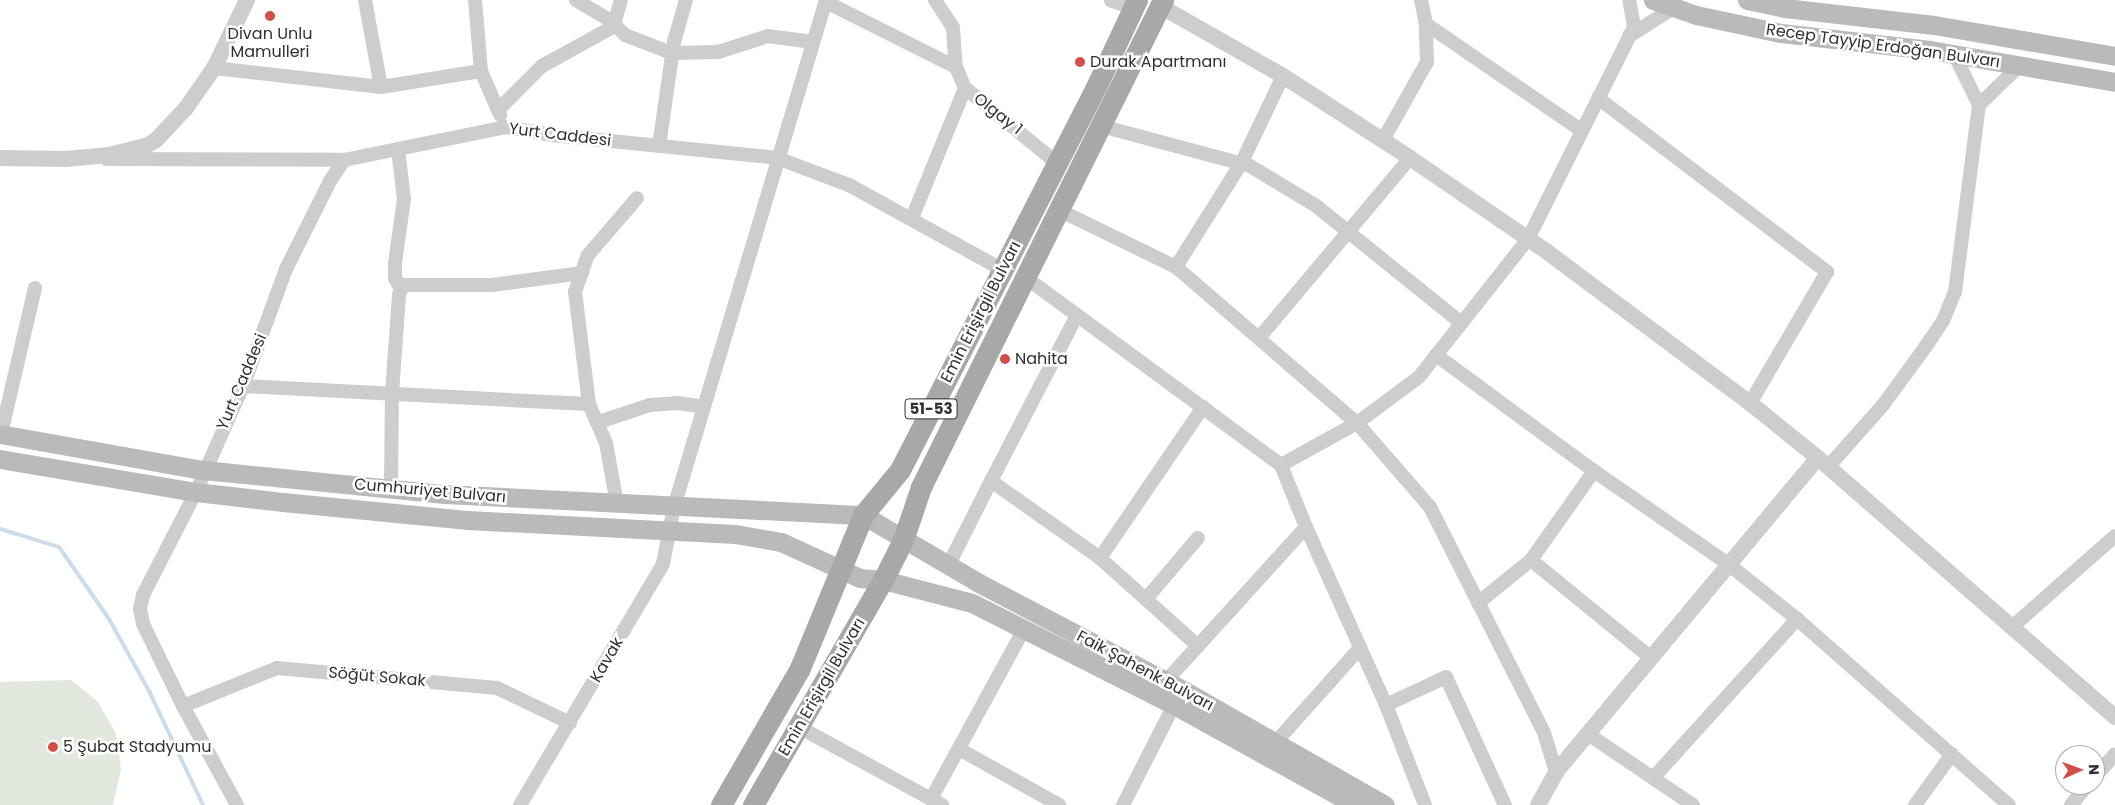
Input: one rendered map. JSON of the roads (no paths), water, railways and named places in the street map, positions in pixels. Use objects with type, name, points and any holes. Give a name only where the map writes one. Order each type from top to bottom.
[{"type":"main road","name":"Recep Tayyip Erdoğan Bulvarı","points":[[1653,0],[1675,8],[1781,33],[1954,54],[2115,82]]},
{"type":"main road","name":"Recep Tayyip Erdoğan Bulvarı","points":[[1747,0],[1785,8],[1934,25],[2115,56]]},
{"type":"main road","name":"Emin Erişirgil Bulvarı","points":[[721,805],[800,668],[840,568],[864,515],[900,470],[1057,163],[1136,3]]},
{"type":"main road","name":"Emin Erişirgil Bulvarı","points":[[753,805],[884,580],[903,540],[921,487],[1161,3]]},
{"type":"main road","name":"Cumhuriyet Bulvarı","points":[[0,434],[203,470],[391,489],[617,504],[864,515]]},
{"type":"main road","name":"Cumhuriyet Bulvarı","points":[[0,459],[196,492],[468,520],[735,534],[781,542],[860,578],[884,580]]},
{"type":"main road","name":"Faik Şahenk Bulvarı","points":[[864,515],[948,566],[1166,682],[1386,805]]},
{"type":"main road","name":"Faik Şahenk Bulvarı","points":[[884,580],[972,603],[1174,705],[1355,805]]},
{"type":"street","points":[[66,159],[130,151],[156,140],[186,108],[214,68],[247,0]]},
{"type":"street","points":[[365,0],[381,87]]},
{"type":"street","points":[[475,0],[481,71],[506,127]]},
{"type":"street","points":[[576,0],[614,24],[625,35],[672,53],[718,52],[768,36],[814,42]]},
{"type":"street","points":[[498,110],[542,66],[614,24],[621,0]]},
{"type":"street","points":[[659,146],[672,53],[686,0]]},
{"type":"street","name":"Olgay 1","points":[[935,0],[953,28],[956,67],[965,88],[1057,163]]},
{"type":"street","points":[[1112,0],[1136,3]]},
{"type":"street","points":[[1383,140],[1428,62],[1426,24],[1421,0]]},
{"type":"street","points":[[1281,465],[1357,424],[1418,377],[1528,239],[1634,27],[1629,0]]},
{"type":"street","points":[[826,1],[956,67]]},
{"type":"street","name":"Kavak","points":[[520,805],[664,564],[674,507],[777,158],[826,1]]},
{"type":"street","points":[[1161,3],[1284,76],[1410,158],[1528,239],[1750,403],[1823,463],[2115,717]]},
{"type":"street","points":[[1629,36],[1675,8]]},
{"type":"street","points":[[1426,24],[1581,130]]},
{"type":"street","points":[[1538,805],[1556,772],[1727,563],[1823,463],[1883,405],[1926,346],[1952,299],[1980,105],[1954,54]]},
{"type":"street","points":[[1980,105],[2020,65]]},
{"type":"street","points":[[214,68],[381,87],[481,71]]},
{"type":"street","points":[[1176,267],[1242,162],[1284,76]]},
{"type":"street","points":[[912,218],[965,88]]},
{"type":"street","points":[[1598,98],[1827,272],[1750,403]]},
{"type":"street","points":[[1100,126],[1242,162],[1315,205],[1461,323]]},
{"type":"street","name":"Yurt Caddesi","points":[[237,805],[183,706],[143,624],[140,609],[143,595],[196,492],[203,470],[244,386],[286,269],[330,181],[344,160],[506,127],[552,135],[777,158],[850,185],[1002,270]]},
{"type":"street","points":[[391,489],[392,393],[400,290],[395,278],[395,263],[404,199],[398,149]]},
{"type":"street","points":[[0,158],[344,160]]},
{"type":"street","points":[[1259,338],[1410,158]]},
{"type":"street","points":[[617,504],[599,422],[589,404],[576,313],[575,292],[588,255],[637,198]]},
{"type":"street","points":[[1059,210],[1176,267],[1357,424],[1430,507],[1544,733],[1556,772]]},
{"type":"street","points":[[400,290],[403,285],[492,285],[582,273]]},
{"type":"street","points":[[1026,277],[1281,465],[1306,527],[1386,705],[1425,805]]},
{"type":"street","points":[[0,434],[35,288]]},
{"type":"street","points":[[948,566],[1077,315]]},
{"type":"street","points":[[1436,355],[1594,471],[1727,563],[1797,620],[2009,805]]},
{"type":"street","points":[[244,386],[589,404]]},
{"type":"street","points":[[599,422],[650,405],[677,403],[704,407]]},
{"type":"street","points":[[1100,558],[1204,407]]},
{"type":"street","points":[[1478,603],[1532,560],[1594,471]]},
{"type":"street","points":[[991,482],[1100,558],[1198,646]]},
{"type":"street","points":[[1166,682],[1306,527]]},
{"type":"street","points":[[2012,626],[2115,536]]},
{"type":"street","points":[[1146,599],[1198,538]]},
{"type":"street","points":[[1532,560],[1651,658]]},
{"type":"street","points":[[1653,778],[1797,620]]},
{"type":"street","points":[[799,727],[936,802],[959,749],[1024,629]]},
{"type":"street","points":[[1275,743],[1360,648]]},
{"type":"street","name":"Söğüt Sokak","points":[[183,706],[277,668],[496,688],[570,723]]},
{"type":"street","points":[[1386,705],[1446,677],[1505,805]]},
{"type":"street","points":[[1123,805],[1174,705]]},
{"type":"street","points":[[1588,734],[1693,805]]},
{"type":"street","points":[[959,749],[1058,805]]},
{"type":"street","points":[[1915,805],[1952,754]]},
{"type":"street","points":[[2105,766],[2115,754]]},
{"type":"street","points":[[2072,805],[2080,795]]},
{"type":"waterway","points":[[0,529],[59,547],[109,619],[150,693],[203,805]]},
{"type":"place","name":"Divan Unlu Mamulleri","points":[[270,16]]},
{"type":"place","name":"Durak Apartmanı","points":[[1080,62]]},
{"type":"place","name":"Nahita","points":[[1005,359]]},
{"type":"place","name":"5 Şubat Stadyumu","points":[[53,747]]}]
